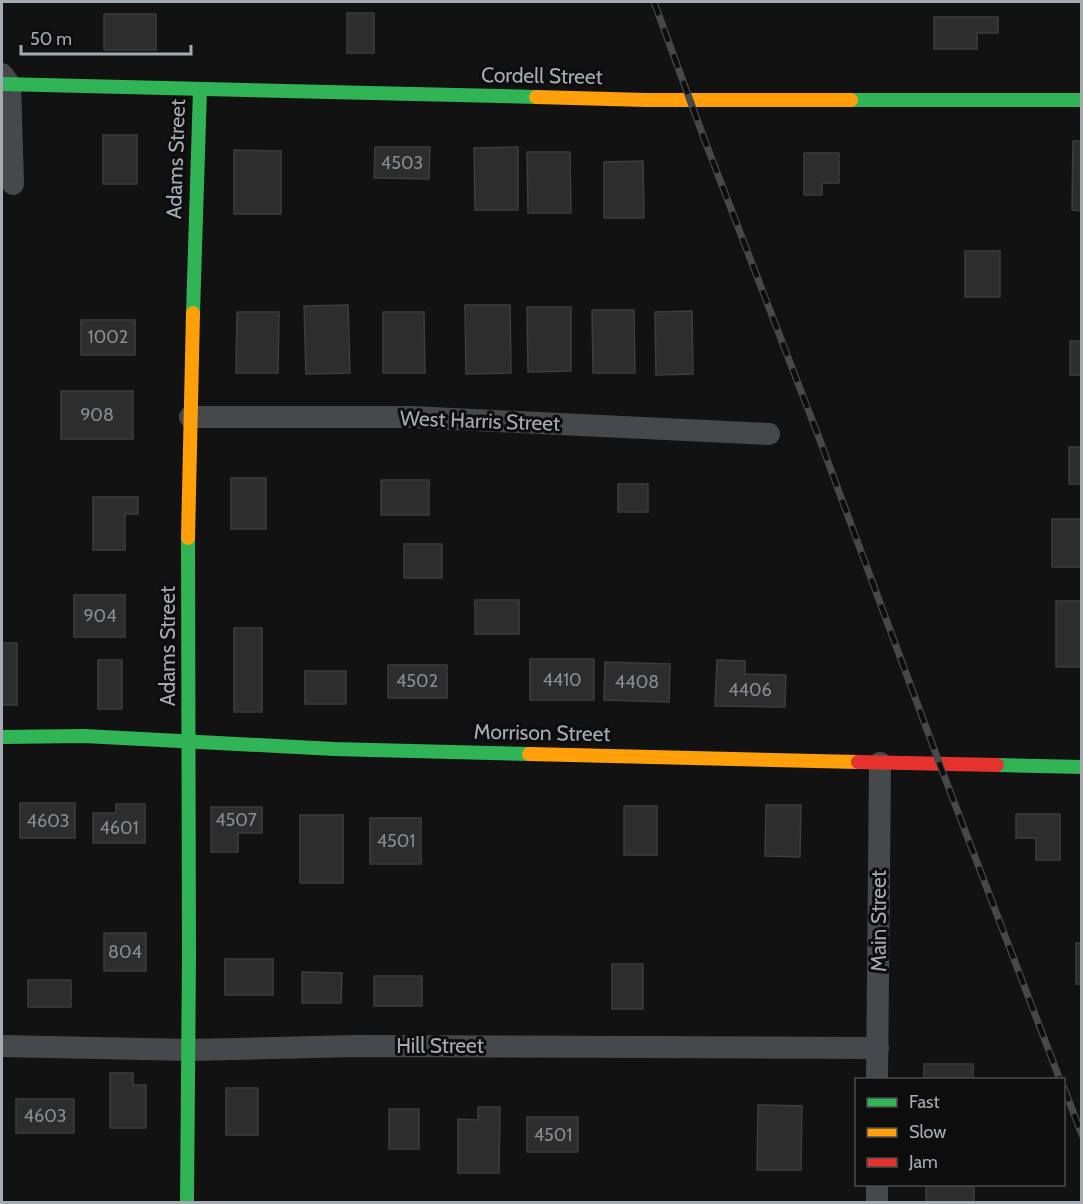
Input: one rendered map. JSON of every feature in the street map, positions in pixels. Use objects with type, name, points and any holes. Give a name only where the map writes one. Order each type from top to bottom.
[{"type":"street","name":"Cordell Street","points":[[4,81],[200,89],[646,100],[1082,100]]},
{"type":"street","points":[[4,81],[13,184]]},
{"type":"street","name":"Adams Street","points":[[187,1203],[190,1050],[190,741],[188,712],[190,417],[200,89]]},
{"type":"street","name":"West Harris Street","points":[[190,417],[412,417],[770,434]]},
{"type":"street","name":"Morrison Street","points":[[2,737],[84,736],[334,749],[1082,767]]},
{"type":"street","name":"Main Street","points":[[878,1078],[880,763]]},
{"type":"street","name":"Hill Street","points":[[2,1046],[190,1050],[356,1046],[878,1048]]},
{"type":"street","points":[[876,1203],[877,1186]]},
{"type":"building","points":[[347,13],[374,13],[374,53],[347,53]]},
{"type":"building","points":[[104,14],[156,14],[156,50],[104,50]]},
{"type":"building","points":[[934,17],[998,17],[998,33],[977,33],[977,49],[934,49]]},
{"type":"building","points":[[103,135],[137,135],[137,184],[103,184]]},
{"type":"building","points":[[1073,141],[1082,141],[1082,211],[1072,210]]},
{"type":"building","points":[[375,147],[430,147],[429,179],[374,178]]},
{"type":"building","points":[[518,147],[518,210],[475,210],[474,148]]},
{"type":"building","points":[[234,150],[281,151],[281,214],[234,214]]},
{"type":"building","points":[[527,152],[570,152],[571,213],[528,213]]},
{"type":"building","points":[[804,153],[839,153],[839,183],[822,183],[822,195],[804,195]]},
{"type":"building","points":[[643,161],[644,218],[604,218],[604,162]]},
{"type":"building","points":[[965,251],[1000,251],[1000,297],[965,297]]},
{"type":"building","points":[[348,305],[350,373],[306,374],[304,306]]},
{"type":"building","points":[[465,305],[510,305],[511,373],[466,374]]},
{"type":"building","points":[[527,307],[571,307],[571,371],[528,372]]},
{"type":"building","points":[[592,310],[634,310],[635,373],[593,373]]},
{"type":"building","points":[[692,311],[693,374],[656,375],[655,312]]},
{"type":"building","points":[[237,312],[279,312],[278,373],[236,373]]},
{"type":"building","points":[[383,312],[424,312],[425,373],[383,373]]},
{"type":"building","points":[[81,320],[135,320],[135,355],[81,355]]},
{"type":"building","points":[[1070,341],[1082,341],[1082,375],[1070,375]]},
{"type":"building","points":[[61,391],[133,391],[133,439],[61,439]]},
{"type":"building","points":[[1069,447],[1082,447],[1082,484],[1069,484]]},
{"type":"building","points":[[231,478],[266,478],[266,529],[231,529]]},
{"type":"building","points":[[381,480],[429,480],[429,515],[381,515]]},
{"type":"building","points":[[618,484],[648,484],[648,512],[618,512]]},
{"type":"building","points":[[93,497],[138,497],[138,514],[125,514],[125,550],[93,550]]},
{"type":"building","points":[[1052,519],[1082,519],[1082,567],[1052,567]]},
{"type":"building","points":[[404,544],[442,544],[442,578],[404,578]]},
{"type":"building","points":[[74,595],[125,595],[125,637],[74,637]]},
{"type":"building","points":[[475,600],[519,600],[519,634],[475,634]]},
{"type":"building","points":[[1056,601],[1082,601],[1082,667],[1056,667]]},
{"type":"building","points":[[234,628],[262,628],[262,712],[234,712]]},
{"type":"building","points":[[2,643],[17,643],[17,705],[2,705]]},
{"type":"building","points":[[530,659],[594,659],[594,700],[530,700]]},
{"type":"building","points":[[98,660],[122,660],[122,709],[98,709]]},
{"type":"building","points":[[717,660],[745,661],[745,674],[786,675],[785,707],[715,706]]},
{"type":"building","points":[[605,662],[670,664],[669,702],[604,700]]},
{"type":"building","points":[[388,665],[447,665],[447,698],[388,698]]},
{"type":"building","points":[[305,671],[346,671],[346,704],[305,704]]},
{"type":"building","points":[[20,803],[75,803],[75,838],[20,838]]},
{"type":"building","points":[[116,804],[145,804],[145,843],[93,843],[93,813],[116,813]]},
{"type":"building","points":[[766,805],[801,805],[800,857],[765,856]]},
{"type":"building","points":[[624,806],[657,806],[657,855],[624,855]]},
{"type":"building","points":[[211,807],[262,807],[262,833],[238,833],[238,852],[211,852]]},
{"type":"building","points":[[1016,814],[1060,814],[1060,860],[1036,860],[1036,838],[1016,838]]},
{"type":"building","points":[[300,815],[343,815],[343,883],[300,883]]},
{"type":"building","points":[[370,818],[421,818],[421,864],[370,864]]},
{"type":"building","points":[[104,933],[146,933],[146,971],[104,971]]},
{"type":"building","points":[[1076,943],[1082,943],[1082,984],[1076,984]]},
{"type":"building","points":[[225,959],[273,959],[273,995],[225,995]]},
{"type":"building","points":[[612,964],[643,964],[643,1009],[612,1009]]},
{"type":"building","points":[[302,972],[342,973],[341,1003],[302,1003]]},
{"type":"building","points":[[374,976],[422,976],[422,1006],[374,1006]]},
{"type":"building","points":[[28,980],[71,980],[71,1007],[28,1007]]},
{"type":"building","points":[[924,1064],[973,1064],[973,1078],[924,1078]]},
{"type":"building","points":[[110,1073],[133,1073],[133,1085],[146,1085],[146,1128],[110,1128]]},
{"type":"building","points":[[226,1088],[258,1088],[258,1135],[226,1135]]},
{"type":"building","points":[[16,1099],[74,1099],[74,1133],[16,1133]]},
{"type":"building","points":[[758,1105],[802,1106],[801,1170],[757,1170]]},
{"type":"building","points":[[478,1107],[500,1107],[499,1173],[458,1173],[458,1119],[478,1120]]},
{"type":"building","points":[[389,1109],[419,1109],[419,1149],[389,1149]]},
{"type":"building","points":[[527,1117],[578,1117],[578,1152],[527,1152]]},
{"type":"building","points":[[926,1186],[974,1186],[974,1202],[926,1202]]},
{"type":"railway","points":[[654,2],[1059,1078]]},
{"type":"railway","points":[[1065,1091],[1082,1135]]},
{"type":"traffic: fast","points":[[2,84],[536,97]]},
{"type":"traffic: fast","points":[[193,313],[200,89]]},
{"type":"traffic: fast","points":[[851,100],[1082,100]]},
{"type":"traffic: fast","points":[[187,1202],[188,538]]},
{"type":"traffic: fast","points":[[2,737],[84,736],[334,749],[529,754]]},
{"type":"traffic: fast","points":[[997,765],[1082,767]]},
{"type":"traffic: slow","points":[[536,97],[646,100],[851,100]]},
{"type":"traffic: slow","points":[[188,538],[193,313]]},
{"type":"traffic: slow","points":[[529,754],[858,762]]},
{"type":"traffic: jam","points":[[858,762],[997,765]]}]
